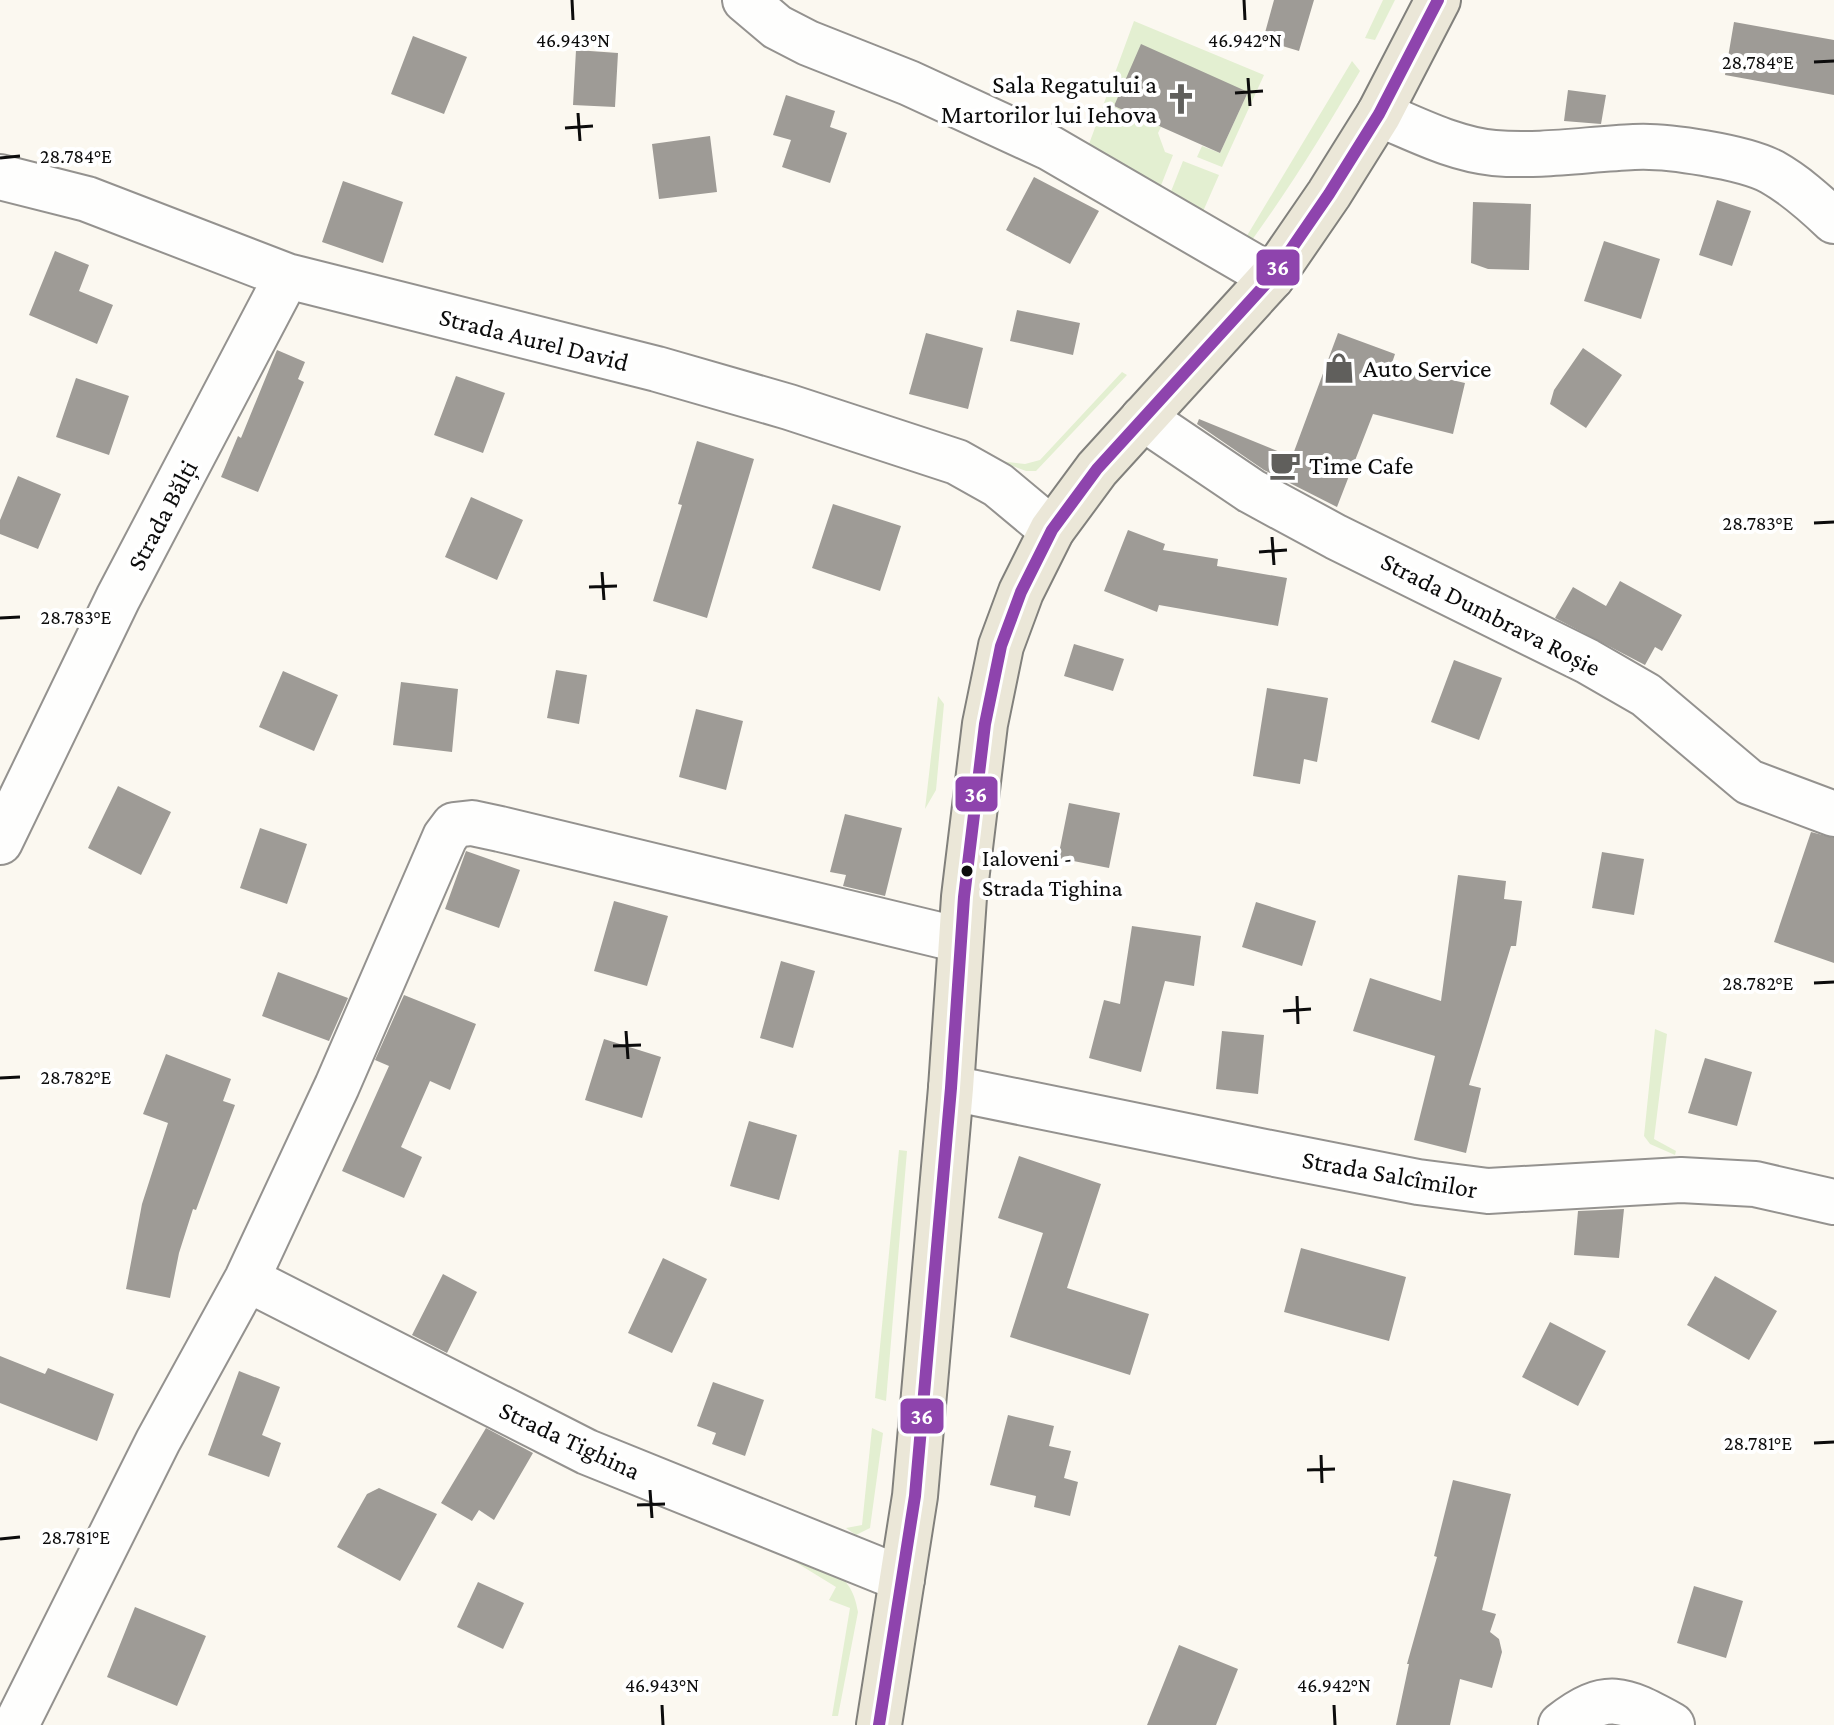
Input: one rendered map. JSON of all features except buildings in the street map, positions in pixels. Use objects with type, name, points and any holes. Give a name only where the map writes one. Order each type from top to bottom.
[{"type":"main road","points":[[879,1725],[925,1414],[960,940],[983,735],[1001,646],[1021,592],[1052,530],[1097,469],[1272,277],[1379,114],[1438,0]]},
{"type":"street","points":[[745,0],[777,27],[808,43],[909,83],[1050,148],[1272,277]]},
{"type":"street","points":[[1379,114],[1462,147],[1494,153],[1567,153],[1638,147],[1699,152],[1769,170],[1804,193],[1834,221]]},
{"type":"street","name":"Strada Aurel David","points":[[0,177],[87,199],[287,276],[657,369],[789,407],[957,462],[998,485],[1052,530]]},
{"type":"street","name":"Strada Bălți","points":[[0,842],[118,598],[287,276]]},
{"type":"street","name":"Strada Dumbrava Roșie","points":[[1143,418],[1251,491],[1336,537],[1587,661],[1646,695],[1749,782],[1834,814]]},
{"type":"street","points":[[16,1725],[158,1441],[247,1279],[337,1086],[445,837],[454,825],[472,823],[500,829],[960,940]]},
{"type":"street","name":"Strada Salcîmilor","points":[[951,1088],[1418,1182],[1474,1189],[1681,1180],[1755,1184],[1834,1202]]},
{"type":"street","name":"Strada Tighina","points":[[247,1279],[587,1452],[902,1579]]},
{"type":"street","points":[[1561,1725],[1581,1709],[1600,1702],[1620,1701],[1672,1725]]},
{"type":"green space","points":[[1383,0],[1395,0],[1375,40],[1365,38]]},
{"type":"green space","points":[[1134,21],[1264,75],[1222,167],[1197,157],[1202,146],[1220,153],[1248,92],[1114,106],[1161,127],[1158,133],[1165,152],[1173,155],[1158,193],[1085,155]]},
{"type":"green space","points":[[1352,61],[1360,71],[1252,240],[1245,239]]},
{"type":"green space","points":[[1183,161],[1219,175],[1201,216],[1168,199]]},
{"type":"green space","points":[[1122,372],[1127,375],[1036,471],[1026,471],[1000,461],[1025,464],[1040,460]]},
{"type":"green space","points":[[938,696],[944,704],[936,790],[925,809]]},
{"type":"green space","points":[[1655,1029],[1667,1034],[1654,1139],[1676,1151],[1675,1155],[1650,1144],[1644,1136]]},
{"type":"green space","points":[[899,1150],[907,1151],[886,1401],[875,1398]]},
{"type":"green space","points":[[872,1428],[883,1433],[870,1528],[856,1535],[846,1528],[862,1525]]},
{"type":"green space","points":[[779,1552],[830,1569],[848,1585],[854,1597],[858,1612],[838,1716],[832,1716],[850,1608],[829,1600],[836,1587]]},
{"type":"transit line","name":"36","points":[[879,1725],[915,1496],[951,1088],[964,897],[985,724],[1001,646],[1021,592],[1052,530],[1097,469],[1272,277],[1379,114],[1438,0]]},
{"type":"place","name":"Sala Regatului a Martorilor lui Iehova","points":[[1181,99]]},
{"type":"place","name":"Auto Service","points":[[1339,368]]},
{"type":"place","name":"Time Cafe","points":[[1285,465]]},
{"type":"place","name":"Ialoveni - Strada Tighina","points":[[967,871]]}]
